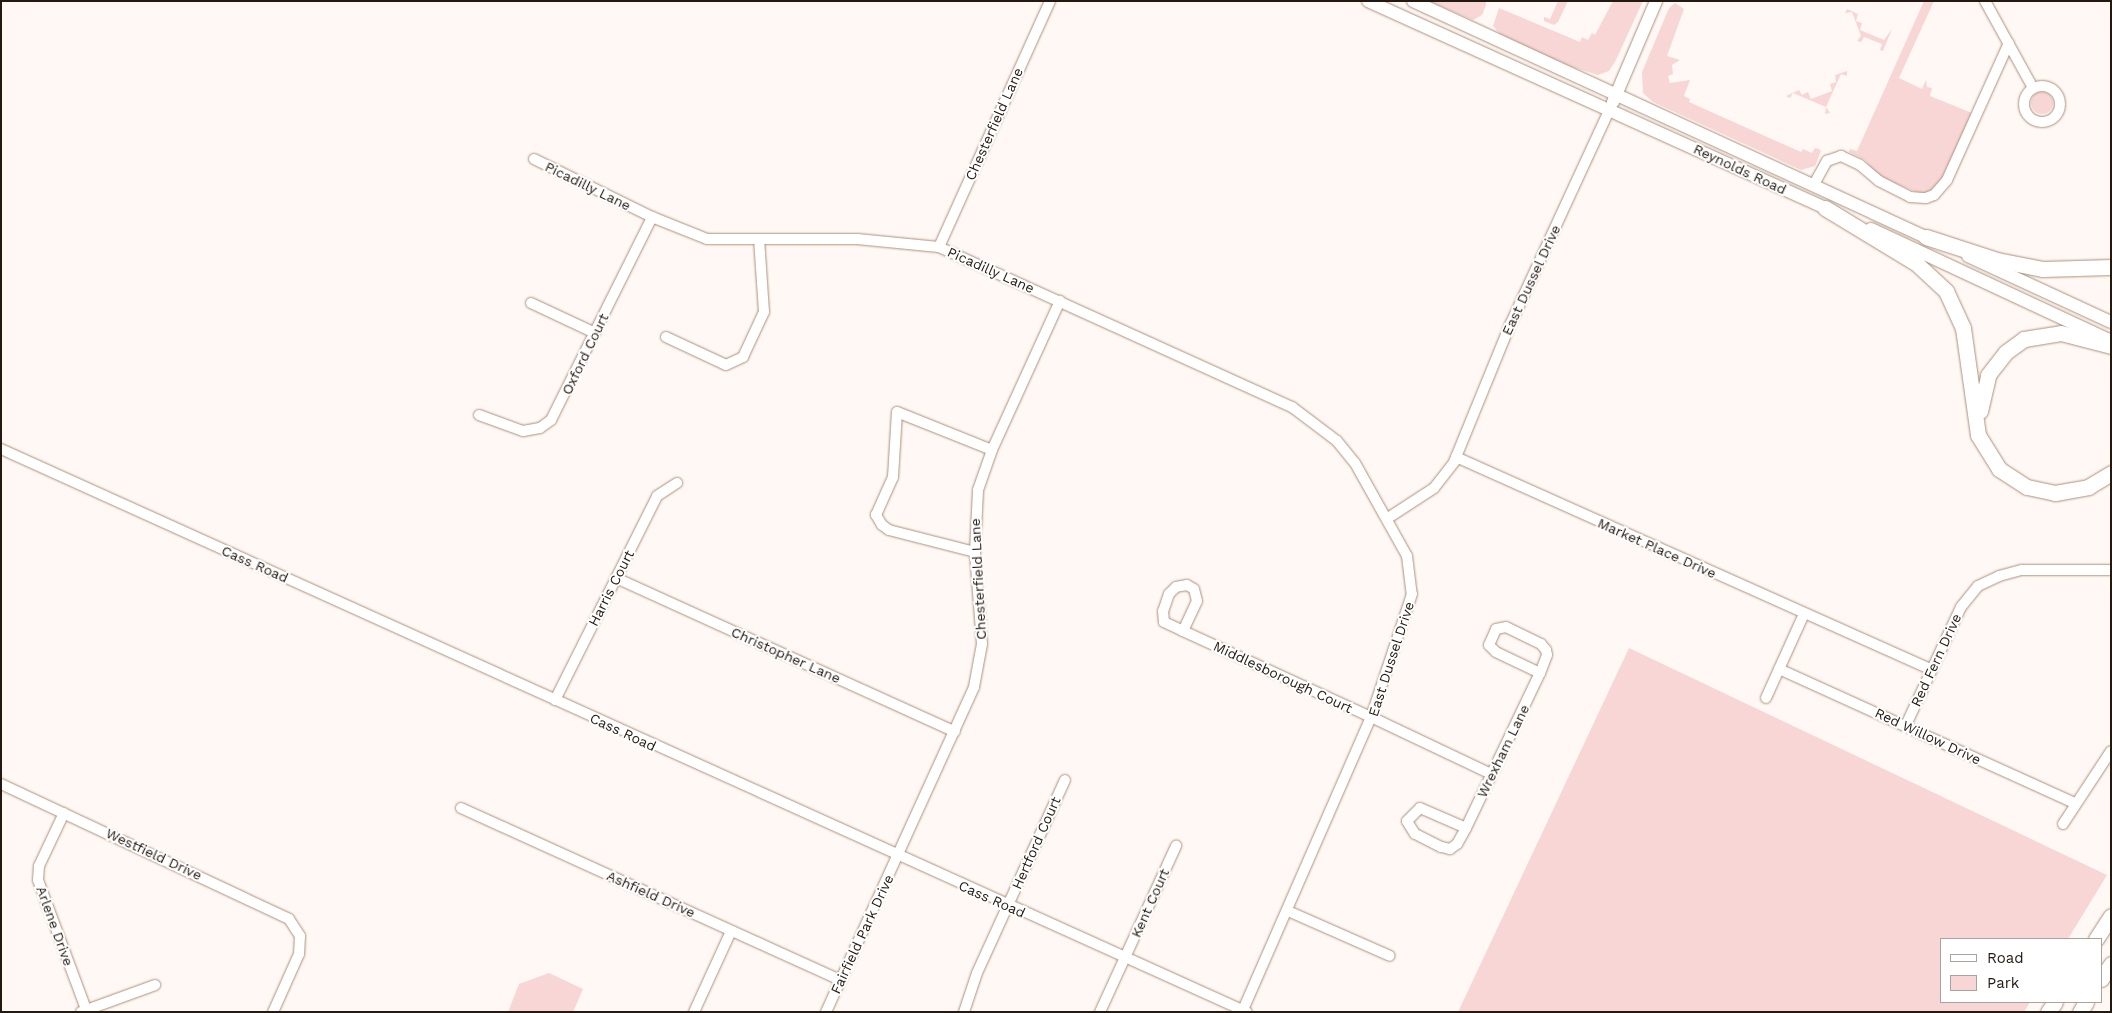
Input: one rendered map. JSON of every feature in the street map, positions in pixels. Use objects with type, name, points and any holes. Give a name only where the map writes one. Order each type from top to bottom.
[{"type":"highway","points":[[1825,208],[1917,264],[1946,291],[1963,328],[1978,435],[1999,469],[2027,487],[2055,492],[2088,487],[2111,473]]},
{"type":"highway","points":[[1926,237],[1997,260],[2043,269],[2111,268]]},
{"type":"highway","points":[[2111,346],[2062,333],[2024,339],[2006,352],[1988,375],[1980,412],[1987,442],[1996,455],[2019,476],[2034,483],[2047,486],[2077,484],[2092,479],[2111,465]]},
{"type":"highway","points":[[2097,938],[2111,916]]},
{"type":"highway","points":[[2102,978],[2111,964]]},
{"type":"main road","name":"Reynolds Road","points":[[1368,1],[1610,109],[2111,341]]},
{"type":"main road","name":"Reynolds Road","points":[[1412,1],[1615,96],[2111,322]]},
{"type":"main road","points":[[1610,109],[1656,1]]},
{"type":"street","name":"Chesterfield Lane","points":[[939,247],[1050,1]]},
{"type":"street","points":[[1985,1],[2033,88]]},
{"type":"street","points":[[1813,186],[1827,161],[1841,156],[1860,164],[1879,181],[1910,197],[1926,198],[1934,195],[1947,180],[2009,43]]},
{"type":"street","name":"East Dussel Drive","points":[[1244,1011],[1371,717],[1412,594],[1407,556],[1388,518],[1434,488],[1456,456],[1510,325],[1610,109]]},
{"type":"street","name":"Picadilly Lane","points":[[534,159],[652,217],[707,239],[857,239],[939,247],[1308,416],[1337,441],[1355,463],[1388,518]]},
{"type":"street","name":"Oxford Court","points":[[479,415],[523,431],[543,426],[556,414],[652,217]]},
{"type":"street","points":[[666,337],[726,365],[742,358],[764,312],[759,239]]},
{"type":"street","name":"Chesterfield Lane","points":[[899,857],[974,687],[982,644],[974,552],[976,504],[992,450],[1060,301]]},
{"type":"street","points":[[531,303],[595,333]]},
{"type":"street","points":[[974,552],[932,543],[882,525],[876,515],[893,477],[897,412],[992,450]]},
{"type":"street","name":"Cass Road","points":[[1,449],[1124,959],[1244,1011]]},
{"type":"street","name":"Market Place Drive","points":[[1456,456],[1930,670]]},
{"type":"street","name":"Harris Court","points":[[555,700],[657,496],[677,484]]},
{"type":"street","name":"Red Fern Drive","points":[[1906,725],[1961,607],[1978,586],[1999,576],[2022,570],[2111,570]]},
{"type":"street","name":"Christopher Lane","points":[[616,578],[955,732]]},
{"type":"street","points":[[1766,698],[1804,614]]},
{"type":"street","name":"Wrexham Lane","points":[[1466,828],[1420,808],[1408,821],[1415,834],[1450,849],[1457,844],[1466,828],[1540,673],[1547,655],[1541,644],[1506,627],[1496,628],[1489,645],[1496,652],[1540,673]]},
{"type":"street","name":"Middlesborough Court","points":[[1183,631],[1491,774]]},
{"type":"street","name":"Red Willow Drive","points":[[1779,669],[1906,725],[2076,804]]},
{"type":"street","points":[[2063,824],[2111,751]]},
{"type":"street","name":"Hertford Court","points":[[964,1012],[972,984],[1065,780]]},
{"type":"street","name":"Westfield Drive","points":[[1,784],[282,912],[299,933],[299,954],[274,1012]]},
{"type":"street","name":"Ashfield Drive","points":[[461,808],[841,980]]},
{"type":"street","name":"Arlene Drive","points":[[64,813],[39,866],[38,880],[85,1011]]},
{"type":"street","name":"Kent Court","points":[[1100,1012],[1176,846]]},
{"type":"street","name":"Fairfield Park Drive","points":[[826,1012],[899,857]]},
{"type":"street","points":[[1288,911],[1390,956]]},
{"type":"street","points":[[694,1012],[731,931]]},
{"type":"street","points":[[85,1011],[155,985]]},
{"type":"green space","points":[[1428,1],[1486,1],[1486,5],[1482,15],[1473,20]]},
{"type":"green space","points":[[1558,1],[1568,1],[1558,22],[1554,25],[1544,21],[1544,17],[1550,19]]},
{"type":"green space","points":[[1613,1],[1643,1],[1616,60],[1609,71],[1598,75],[1559,63],[1500,34],[1493,26],[1499,8],[1580,42],[1582,37],[1588,40],[1592,33],[1595,35]]},
{"type":"green space","points":[[1924,1],[1934,1],[1899,78],[1922,89],[1926,80],[1927,87],[1932,88],[1930,96],[1972,113],[1942,181],[1929,193],[1921,194],[1878,176],[1865,160],[1849,152],[1850,149],[1857,151]]},
{"type":"green space","points":[[1675,3],[1684,9],[1667,56],[1680,60],[1672,65],[1673,74],[1668,76],[1670,83],[1690,80],[1684,96],[1690,99],[1689,102],[1801,152],[1803,149],[1812,153],[1815,148],[1819,149],[1821,151],[1815,166],[1801,170],[1653,102],[1643,93],[1642,72],[1669,8]]},
{"type":"green space","points":[[1847,9],[1858,14],[1856,21],[1862,23],[1860,30],[1884,40],[1892,29],[1883,51],[1880,50],[1882,44],[1864,37],[1861,42],[1857,41],[1861,36],[1852,12],[1845,13]]},
{"type":"green space","points":[[1847,71],[1847,76],[1841,74],[1826,107],[1793,93],[1790,98],[1786,96],[1799,90],[1802,95],[1808,92],[1811,99],[1832,91],[1830,84],[1836,82],[1835,75]]},
{"type":"green space","points":[[2038,92],[2046,92],[2053,99],[2053,107],[2046,114],[2038,114],[2031,107],[2031,99]]},
{"type":"green space","points":[[1826,107],[1830,113],[1825,114]]},
{"type":"green space","points":[[1629,648],[2107,875],[2069,938],[1940,938],[1940,1003],[2029,1003],[2024,1012],[1458,1012]]},
{"type":"green space","points":[[549,973],[583,989],[573,1012],[508,1012],[519,984]]}]
